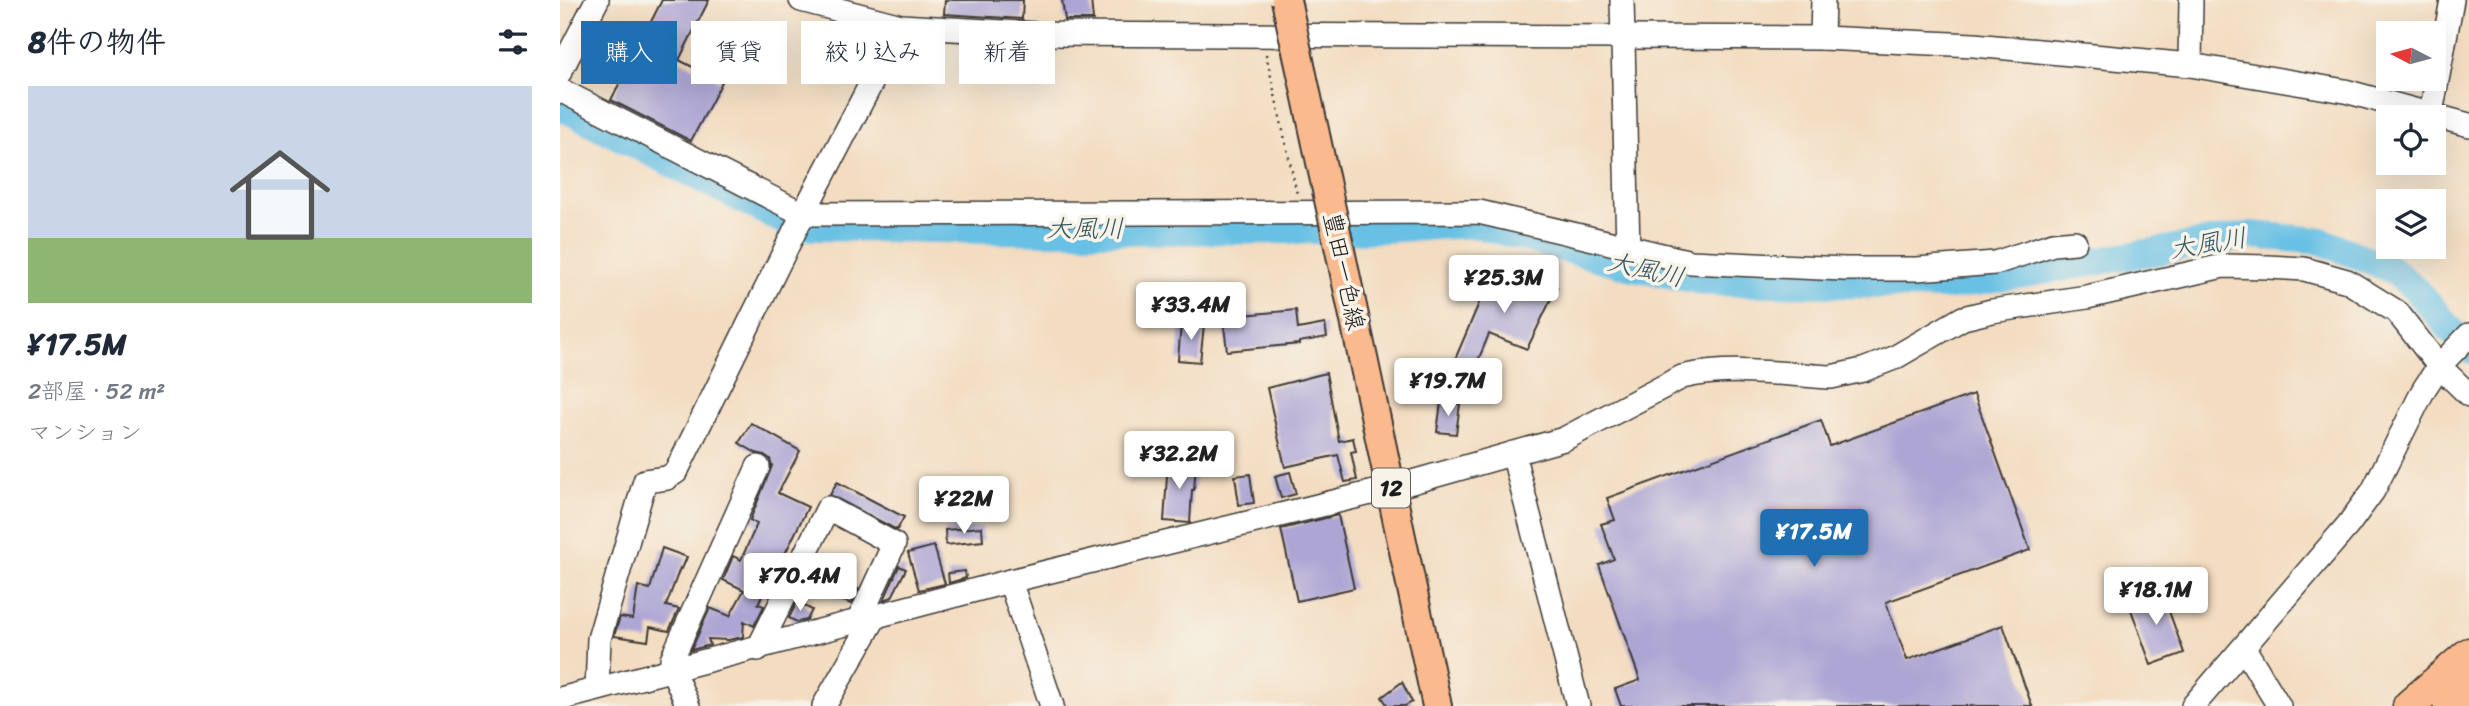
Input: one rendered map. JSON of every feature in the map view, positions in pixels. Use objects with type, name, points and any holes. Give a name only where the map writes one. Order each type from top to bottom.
[{"type":"highway","points":[[2410,706],[2469,654]]},
{"type":"highway","points":[[2450,706],[2469,690]]},
{"type":"main road","name":"豊田一色線","points":[[1286,0],[1437,706]]},
{"type":"street","points":[[560,72],[597,0]]},
{"type":"street","points":[[801,0],[882,21]]},
{"type":"street","points":[[1622,0],[1628,249]]},
{"type":"street","points":[[1822,38],[1823,0]]},
{"type":"street","points":[[2190,0],[2190,65]]},
{"type":"street","points":[[2432,105],[2452,0]]},
{"type":"street","points":[[945,29],[1037,34],[1822,38],[1974,45],[2190,65],[2345,91],[2400,105]]},
{"type":"street","points":[[597,689],[599,639],[645,481],[667,478],[676,471],[871,84]]},
{"type":"street","points":[[560,90],[803,214],[1479,212],[1691,262],[1917,270],[1995,263],[2053,244],[2075,242]]},
{"type":"street","points":[[2446,118],[2469,125]]},
{"type":"street","points":[[560,699],[1010,582],[1391,488],[1564,439],[1682,377],[1703,372],[1727,371],[1831,377],[1847,374],[1894,358],[1963,318],[1992,310],[2087,297],[2223,266],[2304,269],[2347,281],[2397,312],[2439,366],[2469,395]]},
{"type":"street","points":[[2193,706],[2348,525],[2373,491],[2424,389],[2439,366],[2469,335]]},
{"type":"street","points":[[1513,453],[1578,706]]},
{"type":"street","points":[[688,706],[672,669],[672,659],[758,467]]},
{"type":"street","points":[[758,649],[828,508],[894,544],[866,620],[824,706]]},
{"type":"street","points":[[1010,582],[1052,706]]},
{"type":"street","points":[[2244,648],[2279,706]]},
{"type":"path","points":[[1262,36],[1301,211]]},
{"type":"building","points":[[662,0],[709,0],[698,21],[691,21],[691,36],[679,60],[691,66],[691,84],[721,84],[691,141],[611,100],[619,84],[677,84],[677,21],[651,21]]},
{"type":"building","points":[[945,0],[1023,0],[1022,19],[944,14]]},
{"type":"building","points":[[1062,0],[1091,0],[1093,20],[1065,20]]},
{"type":"building","points":[[1497,261],[1557,287],[1527,349],[1489,334],[1470,380],[1450,371]]},
{"type":"building","points":[[1296,310],[1298,329],[1325,324],[1327,337],[1299,344],[1227,351],[1223,317]]},
{"type":"building","points":[[1181,323],[1204,325],[1200,362],[1178,360]]},
{"type":"building","points":[[1326,373],[1339,441],[1353,438],[1356,451],[1351,452],[1357,480],[1345,482],[1338,455],[1285,467],[1267,388]]},
{"type":"building","points":[[1974,394],[2030,550],[1886,602],[1907,660],[2003,625],[2032,706],[1621,706],[1615,689],[1640,680],[1599,565],[1614,559],[1601,524],[1615,520],[1607,498],[1821,420],[1830,446]]},
{"type":"building","points":[[1441,402],[1460,404],[1456,434],[1437,432]]},
{"type":"building","points":[[751,423],[800,451],[778,493],[808,507],[781,562],[777,561],[758,604],[764,606],[754,626],[744,621],[743,637],[728,640],[708,639],[710,645],[691,650],[710,608],[730,616],[744,590],[723,580],[733,556],[741,560],[757,524],[750,520],[772,466],[770,459],[739,443]]},
{"type":"building","points":[[1168,461],[1196,463],[1190,523],[1164,521]]},
{"type":"building","points":[[1290,472],[1296,494],[1281,498],[1275,476]]},
{"type":"building","points":[[1250,474],[1254,503],[1239,505],[1235,476]]},
{"type":"building","points":[[837,482],[904,517],[897,530],[830,495]]},
{"type":"building","points":[[1338,515],[1354,588],[1297,601],[1281,529]]},
{"type":"building","points":[[982,527],[983,541],[946,545],[945,530]]},
{"type":"building","points":[[934,546],[945,584],[919,590],[908,553]]},
{"type":"building","points":[[662,548],[687,557],[682,569],[680,568],[666,606],[679,609],[669,631],[650,627],[648,641],[614,636],[620,617],[633,619],[638,586],[650,589]]},
{"type":"building","points":[[899,566],[906,569],[892,597],[884,600]]},
{"type":"building","points":[[965,571],[966,578],[949,583],[948,573]]},
{"type":"building","points":[[837,580],[858,589],[851,604],[830,595]]},
{"type":"building","points":[[2161,589],[2184,653],[2151,665],[2128,601]]},
{"type":"building","points":[[797,602],[812,610],[807,620],[797,622],[789,618]]},
{"type":"building","points":[[1402,682],[1412,702],[1405,706],[1388,706],[1382,697]]},
{"type":"waterway","name":"大風川","points":[[560,106],[782,220],[811,227],[1054,231],[1363,230],[1474,224],[1629,266],[1707,282],[1953,286],[2252,235],[2321,241],[2391,269],[2413,287],[2469,350]]}]
